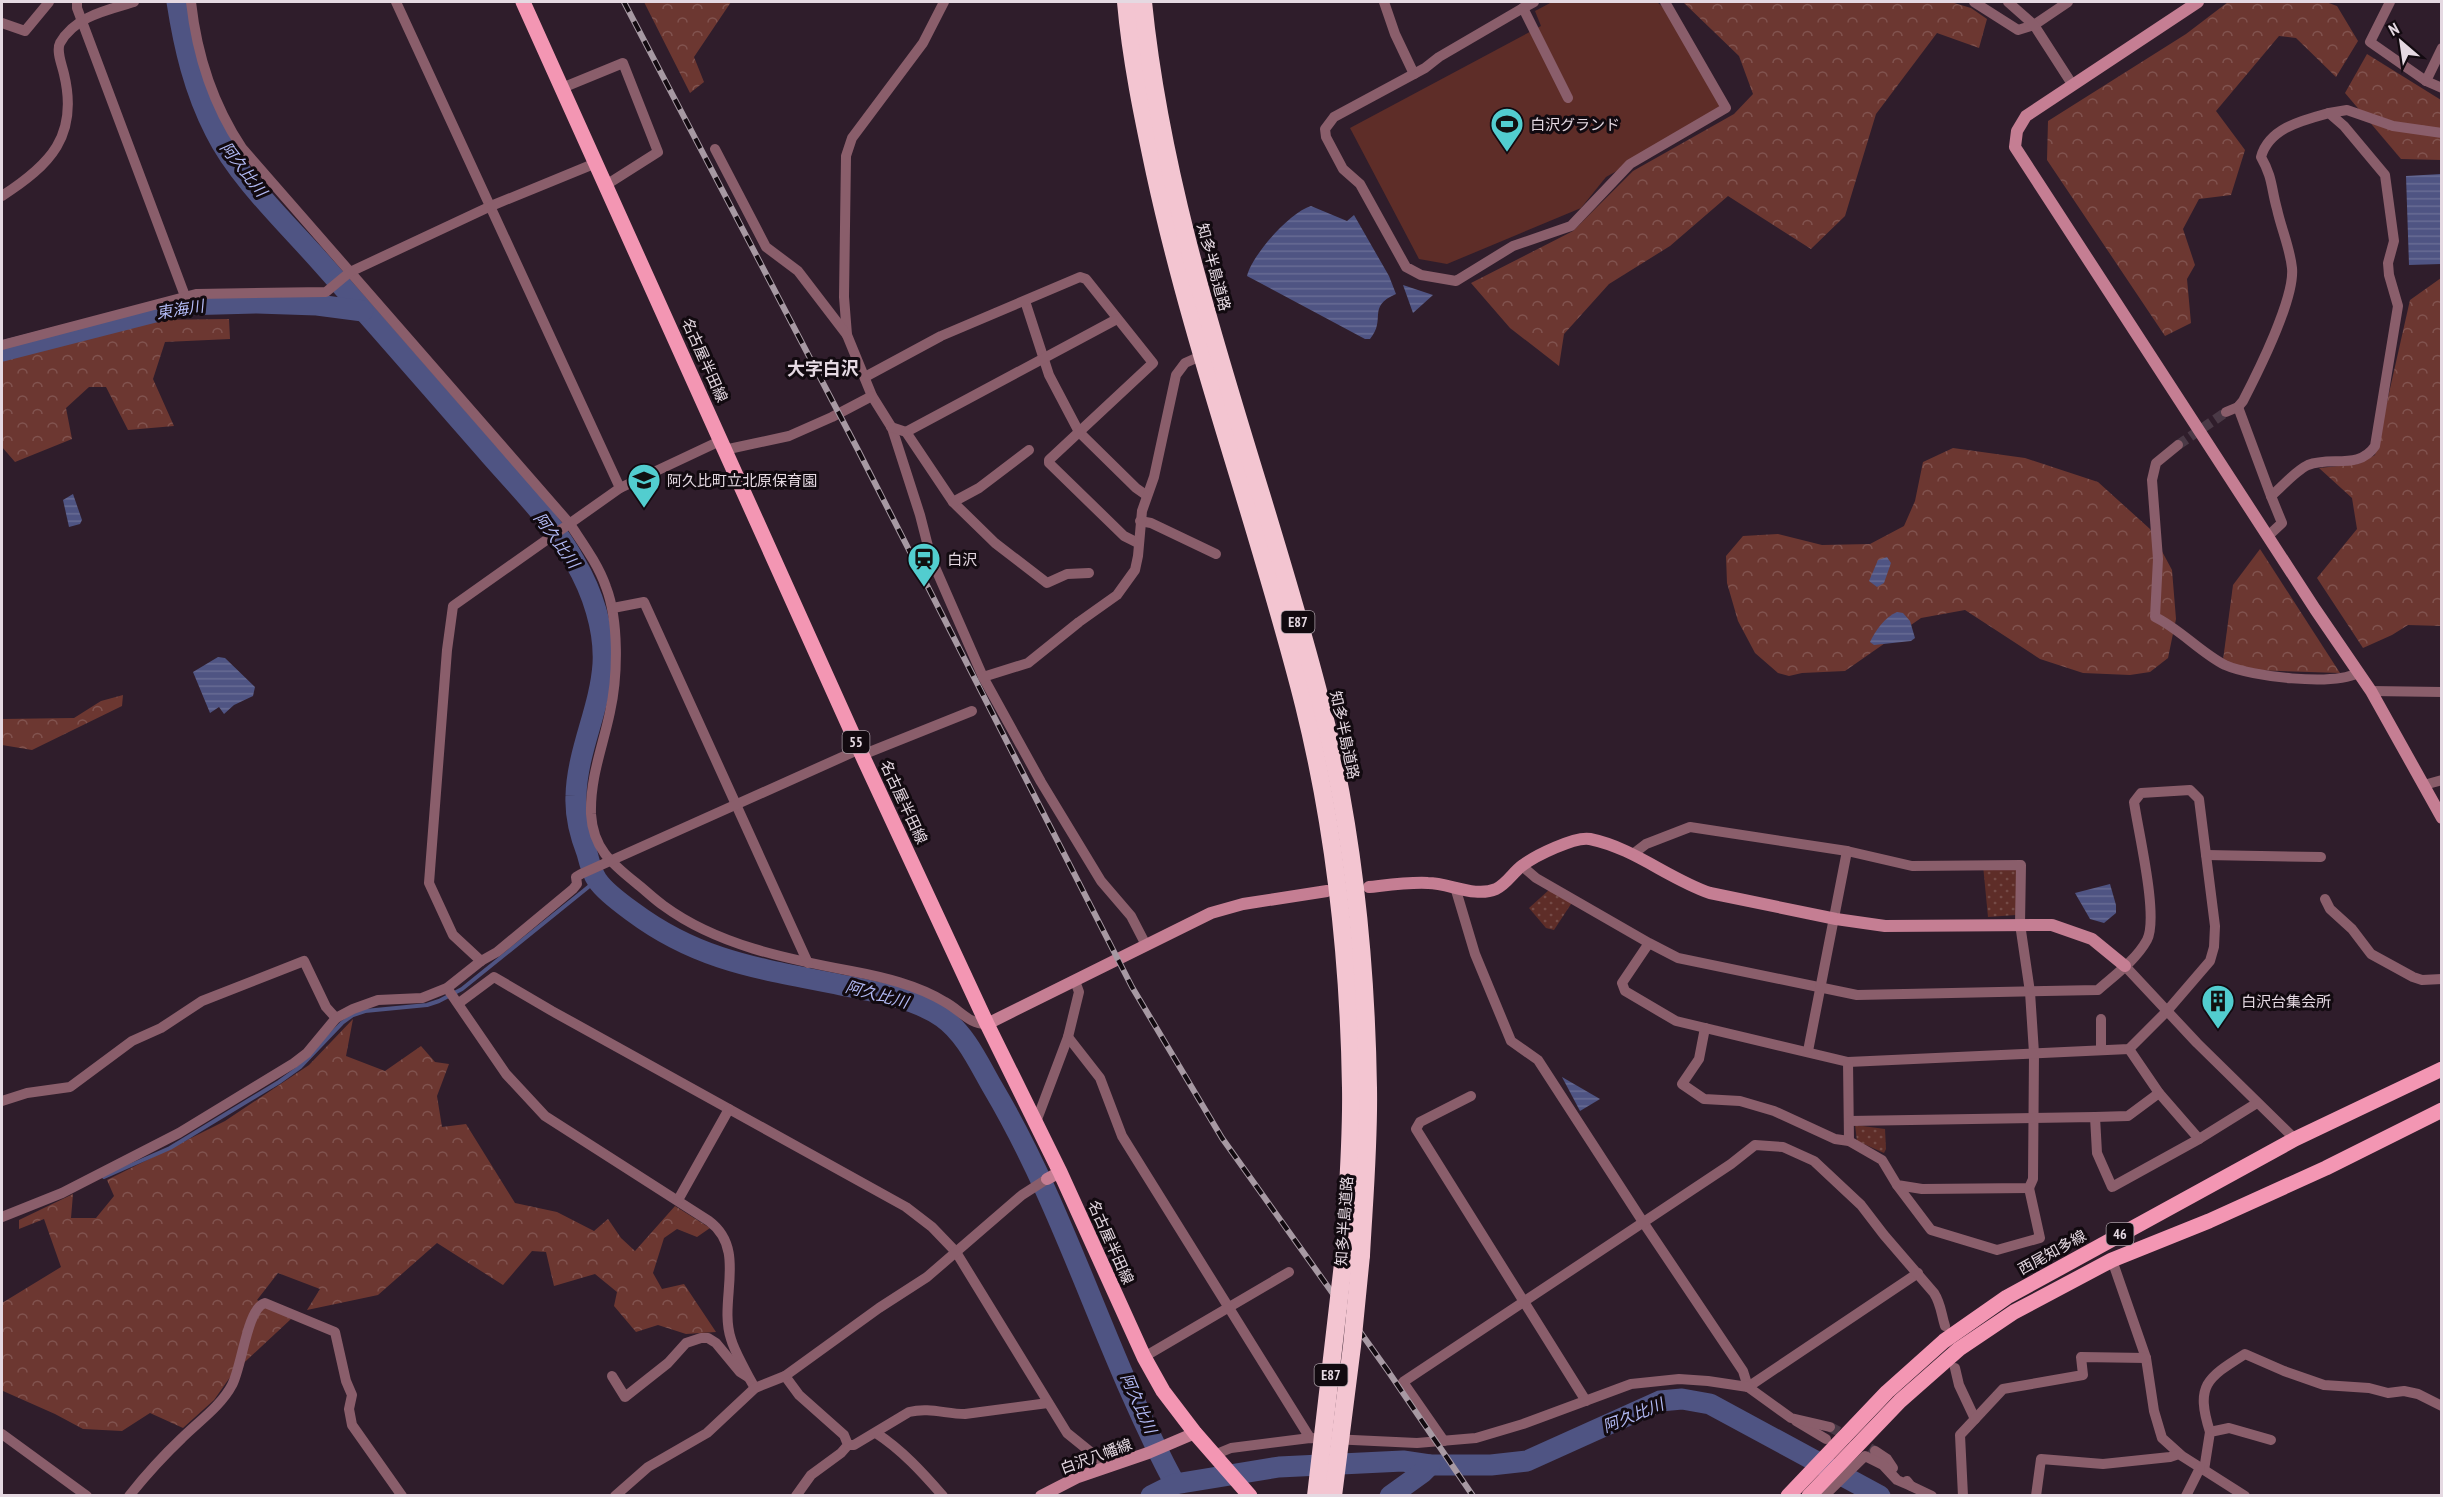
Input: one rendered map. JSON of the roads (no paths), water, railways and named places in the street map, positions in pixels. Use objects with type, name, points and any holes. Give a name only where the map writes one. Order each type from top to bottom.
[{"type":"highway","name":"知多半島道路","points":[[1126,2],[1145,126],[1168,235],[1195,335],[1304,706],[1332,849],[1342,929],[1351,1080],[1352,1255],[1352,1346],[1333,1496]]},
{"type":"highway","name":"知多半島道路","points":[[1143,2],[1162,122],[1186,230],[1321,701],[1345,824],[1359,928],[1368,1091],[1352,1255],[1316,1496]]},
{"type":"main road","name":"名古屋半田線","points":[[523,2],[861,752],[987,1024],[1036,1122],[1054,1175],[1163,1391],[1195,1433],[1246,1491]]},
{"type":"main road","name":"西尾知多線","points":[[1809,1496],[1887,1392],[1944,1341],[2007,1297],[2295,1139],[2442,1069]]},
{"type":"main road","name":"西尾知多線","points":[[1788,1496],[1959,1349],[2014,1312],[2112,1260],[2209,1221],[2326,1168],[2442,1110]]},
{"type":"street","points":[[2,23],[25,31],[49,2]]},
{"type":"street","points":[[76,2],[185,296]]},
{"type":"street","points":[[2,196],[46,163],[57,150],[64,132],[69,106],[60,43],[81,20],[134,2]]},
{"type":"street","points":[[191,2],[194,28],[204,69],[216,104],[228,128],[258,169],[570,524],[606,585],[613,608],[616,673],[610,712],[592,782],[591,798],[595,833],[609,861],[664,906],[710,932],[742,944],[808,963],[882,977],[912,987],[944,1001],[977,1025],[987,1024],[1228,907],[1326,891]]},
{"type":"street","points":[[396,2],[620,488]]},
{"type":"street","points":[[1384,2],[1395,34],[1414,74]]},
{"type":"street","points":[[1534,2],[1414,74],[1334,117],[1325,129],[1326,137],[1343,169],[1360,184],[1406,267],[1437,279],[1456,282],[1513,246],[1571,226],[1630,164],[1726,108],[1665,2]]},
{"type":"street","points":[[1974,2],[2018,30],[2034,25],[2068,2]]},
{"type":"street","points":[[2008,2],[2034,25],[2073,84]]},
{"type":"street","points":[[2198,2],[2026,116],[2019,124],[2015,147],[2371,691],[2442,818]]},
{"type":"street","points":[[2390,2],[2370,42],[2427,81],[2442,88]]},
{"type":"street","points":[[847,335],[844,297],[846,156],[852,138],[923,43],[941,3]]},
{"type":"street","points":[[1523,8],[1568,98]]},
{"type":"street","points":[[2427,81],[2442,48]]},
{"type":"street","points":[[562,88],[623,63],[658,152],[606,185]]},
{"type":"street","points":[[2226,412],[2238,407],[2265,358],[2292,280],[2292,266],[2276,207],[2273,182],[2261,157],[2264,146],[2294,123],[2347,110],[2393,126],[2442,133]]},
{"type":"street","points":[[2271,496],[2308,466],[2324,462],[2356,460],[2371,452],[2375,446],[2380,401],[2392,351],[2398,306],[2389,275],[2388,263],[2394,241],[2385,175],[2344,126],[2328,113]]},
{"type":"street","points":[[715,149],[766,247],[798,271],[847,335],[872,396],[891,427],[920,515],[931,558],[983,677],[1041,782],[1101,881],[1131,916],[1146,945]]},
{"type":"street","points":[[2,345],[196,294],[326,292],[350,272],[491,206],[596,163]]},
{"type":"street","points":[[865,377],[941,336],[1080,277],[1086,279],[1153,363],[1049,460],[1049,463],[1124,536],[1138,543]]},
{"type":"street","points":[[1025,301],[1049,375],[1079,432],[1146,495]]},
{"type":"street","points":[[906,432],[1117,320]]},
{"type":"street","points":[[983,677],[1028,663],[1079,622],[1117,596],[1135,570],[1140,521],[1146,495],[1154,477],[1176,375],[1185,363],[1194,359]]},
{"type":"street","points":[[481,961],[453,935],[429,883],[450,619],[453,606],[620,488],[723,445],[789,436],[872,396]]},
{"type":"street","points":[[2238,407],[2282,523],[2268,536]]},
{"type":"street","points":[[891,427],[906,432],[953,502],[995,543],[1047,583],[1067,574],[1089,573]]},
{"type":"street","points":[[2178,445],[2156,463],[2152,480],[2158,559],[2155,617],[2224,664],[2252,674],[2328,680],[2349,677],[2358,673]]},
{"type":"street","points":[[953,502],[979,489],[1029,450]]},
{"type":"street","points":[[1140,521],[1151,523],[1216,554]]},
{"type":"street","points":[[613,608],[645,602],[808,963]]},
{"type":"street","points":[[2371,691],[2442,692]]},
{"type":"street","points":[[2,1217],[62,1193],[179,1133],[294,1063],[307,1053],[336,1018],[367,1002],[422,998],[448,989],[573,889],[577,884],[576,877],[581,874],[736,804],[861,752],[972,711]]},
{"type":"street","points":[[2424,785],[2442,780]]},
{"type":"street","points":[[1521,866],[1536,878],[1678,958],[1821,989],[1857,995],[2098,990],[2125,966],[2147,939],[2151,921],[2134,802],[2141,793],[2190,790],[2199,798],[2215,926],[2214,947],[2210,961],[2167,1011],[2129,1049],[1848,1062],[1676,1021],[1625,991],[1622,983],[1649,943]]},
{"type":"street","points":[[1633,854],[1646,844],[1690,827],[1847,851],[1912,866],[2021,865],[2020,924],[2030,992],[2034,1053],[2033,1179],[2030,1188],[2040,1238],[1997,1250],[1931,1230],[1897,1185],[1882,1160],[1849,1141],[1835,1139],[1774,1111],[1740,1101],[1704,1099],[1682,1084],[1699,1059],[1706,1028]]},
{"type":"street","points":[[1369,887],[1428,883],[1472,890],[1494,890],[1502,886],[1521,866],[1557,847],[1587,838],[1633,854],[1696,888],[1710,893],[1836,919],[1885,926],[2052,925],[2092,939],[2125,966],[2257,1103],[2295,1139]]},
{"type":"street","points":[[1808,1051],[1836,919],[1847,851]]},
{"type":"street","points":[[2206,855],[2321,857]]},
{"type":"street","points":[[1455,887],[1475,954],[1511,1041],[1538,1060],[1743,1371],[1748,1387]]},
{"type":"street","points":[[2325,899],[2330,909],[2342,918],[2371,954],[2413,977],[2422,980],[2442,979]]},
{"type":"street","points":[[2,1101],[27,1093],[70,1087],[132,1041],[151,1034],[202,1001],[304,962],[326,1007],[336,1018]]},
{"type":"street","points":[[457,1002],[494,976],[906,1207],[932,1227],[956,1252],[1067,1433],[1109,1467]]},
{"type":"street","points":[[1036,1122],[1068,1037],[1079,992],[1075,981]]},
{"type":"street","points":[[448,989],[506,1074],[545,1116],[715,1225],[724,1237],[731,1268],[728,1300],[730,1338],[755,1388]]},
{"type":"street","points":[[2101,1019],[2101,1050]]},
{"type":"street","points":[[1068,1037],[1100,1078],[1122,1136],[1310,1438]]},
{"type":"street","points":[[2129,1049],[2159,1094],[2199,1139]]},
{"type":"street","points":[[1848,1062],[1849,1141]]},
{"type":"street","points":[[1849,1121],[2128,1116],[2159,1094]]},
{"type":"street","points":[[1471,1096],[1420,1122],[1416,1129],[1586,1401]]},
{"type":"street","points":[[2095,1117],[2097,1153],[2112,1187],[2199,1139],[2257,1103]]},
{"type":"street","points":[[678,1200],[729,1109]]},
{"type":"street","points":[[1444,1441],[1403,1382],[1731,1164],[1755,1145],[1783,1147],[1814,1161],[1853,1196],[1918,1272],[1941,1304],[1945,1326]]},
{"type":"street","points":[[615,1496],[648,1467],[707,1433],[755,1388],[785,1376],[879,1308],[927,1277],[1022,1195],[1054,1175]]},
{"type":"street","points":[[1897,1185],[1922,1189],[2030,1188]]},
{"type":"street","points":[[2112,1260],[2146,1358],[2154,1411],[2162,1438],[2180,1454],[2245,1496]]},
{"type":"street","points":[[1144,1357],[1289,1272]]},
{"type":"street","points":[[1748,1387],[1918,1272]]},
{"type":"street","points":[[129,1496],[175,1445],[227,1393],[240,1364],[254,1313],[257,1307],[266,1303],[335,1332],[346,1381],[352,1395],[349,1414],[352,1425],[402,1496]]},
{"type":"street","points":[[612,1376],[625,1397],[668,1363],[686,1343],[708,1338],[716,1342],[740,1372],[748,1377]]},
{"type":"street","points":[[2186,1496],[2202,1469],[2210,1432],[2203,1409],[2208,1380],[2245,1354],[2284,1371],[2324,1384],[2369,1388],[2388,1393],[2404,1391],[2418,1394],[2442,1406]]},
{"type":"street","points":[[1963,1496],[1960,1435],[2003,1389],[2083,1376],[2081,1357],[2146,1358]]},
{"type":"street","points":[[1955,1368],[1959,1385],[1975,1419]]},
{"type":"street","points":[[785,1376],[799,1395],[844,1436],[848,1445]]},
{"type":"street","points":[[1218,1460],[1231,1448],[1310,1438],[1417,1443],[1476,1438],[1523,1424],[1631,1384],[1668,1380],[1708,1381],[1748,1387],[1841,1451],[1875,1461],[1896,1480],[1932,1496]]},
{"type":"street","points":[[795,1496],[811,1475],[841,1453],[848,1445],[854,1445],[909,1412],[926,1409],[965,1414],[1048,1403]]},
{"type":"street","points":[[1791,1418],[1830,1427]]},
{"type":"street","points":[[2210,1432],[2229,1428],[2271,1440]]},
{"type":"street","points":[[876,1433],[891,1443],[921,1471],[943,1496]]},
{"type":"street","name":"白沢八幡線","points":[[1041,1496],[1078,1477],[1148,1454],[1195,1433]]},
{"type":"street","points":[[2,1434],[87,1496]]},
{"type":"street","points":[[1827,1493],[1841,1451]]},
{"type":"street","points":[[1875,1451],[1887,1459],[1911,1486]]},
{"type":"street","points":[[2036,1496],[2041,1459],[2103,1464],[2180,1454]]},
{"type":"water","points":[[2441,174],[2441,264],[2409,265],[2406,176]]},
{"type":"water","points":[[1311,206],[1347,221],[1354,215],[1389,276],[1396,294],[1387,299],[1379,309],[1375,332],[1370,339],[1365,339],[1247,276],[1256,257],[1273,235],[1302,210]]},
{"type":"water","points":[[1403,285],[1433,295],[1413,313]]},
{"type":"water","points":[[73,494],[82,520],[80,524],[69,527],[63,500]]},
{"type":"water","points":[[1887,557],[1891,563],[1884,583],[1877,587],[1869,581],[1878,560]]},
{"type":"water","points":[[1897,612],[1903,613],[1910,621],[1915,638],[1911,641],[1874,645],[1870,642],[1888,617]]},
{"type":"water","points":[[218,657],[225,658],[255,687],[253,696],[234,705],[224,714],[219,707],[210,713],[193,672]]},
{"type":"water","points":[[2110,884],[2116,913],[2104,923],[2090,919],[2075,893]]},
{"type":"water","points":[[1562,1077],[1600,1099],[1580,1111]]},
{"type":"waterway","name":"阿久比川","points":[[177,2],[187,52],[201,100],[224,148],[236,165],[262,198],[340,283],[536,507],[567,548],[581,573],[600,624],[603,651],[601,681],[580,763],[576,796],[580,832],[597,880],[619,902],[658,929],[708,953],[759,968],[893,996],[931,1010],[951,1024],[971,1050],[993,1088],[1043,1185],[1128,1386],[1175,1484]]},
{"type":"waterway","name":"東海川","points":[[2,351],[182,305],[257,303],[317,305],[363,311]]},
{"type":"waterway","points":[[104,1177],[170,1148],[279,1082],[300,1067],[342,1023],[353,1015],[365,1011],[427,1005],[462,989],[597,880]]},
{"type":"waterway","name":"阿久比川","points":[[1151,1496],[1175,1484],[1279,1467],[1403,1461],[1430,1465],[1491,1465],[1527,1461],[1660,1401],[1682,1399],[1710,1404],[1880,1496]]},
{"type":"waterway","points":[[1390,1496],[1430,1465]]},
{"type":"tunnel","points":[[2178,445],[2226,412]]},
{"type":"tunnel","points":[[1830,1427],[1875,1451]]},
{"type":"railway","points":[[624,2],[858,450],[1132,987],[1222,1138],[1388,1371],[1473,1496]]},
{"type":"place","name":"白沢グランド","points":[[1507,153]]},
{"type":"place","name":"阿久比町立北原保育園","points":[[644,509]]},
{"type":"place","name":"白沢","points":[[924,588]]},
{"type":"place","name":"白沢台集会所","points":[[2218,1030]]},
{"type":"district","name":"大字白沢","points":[[823,368]]}]
